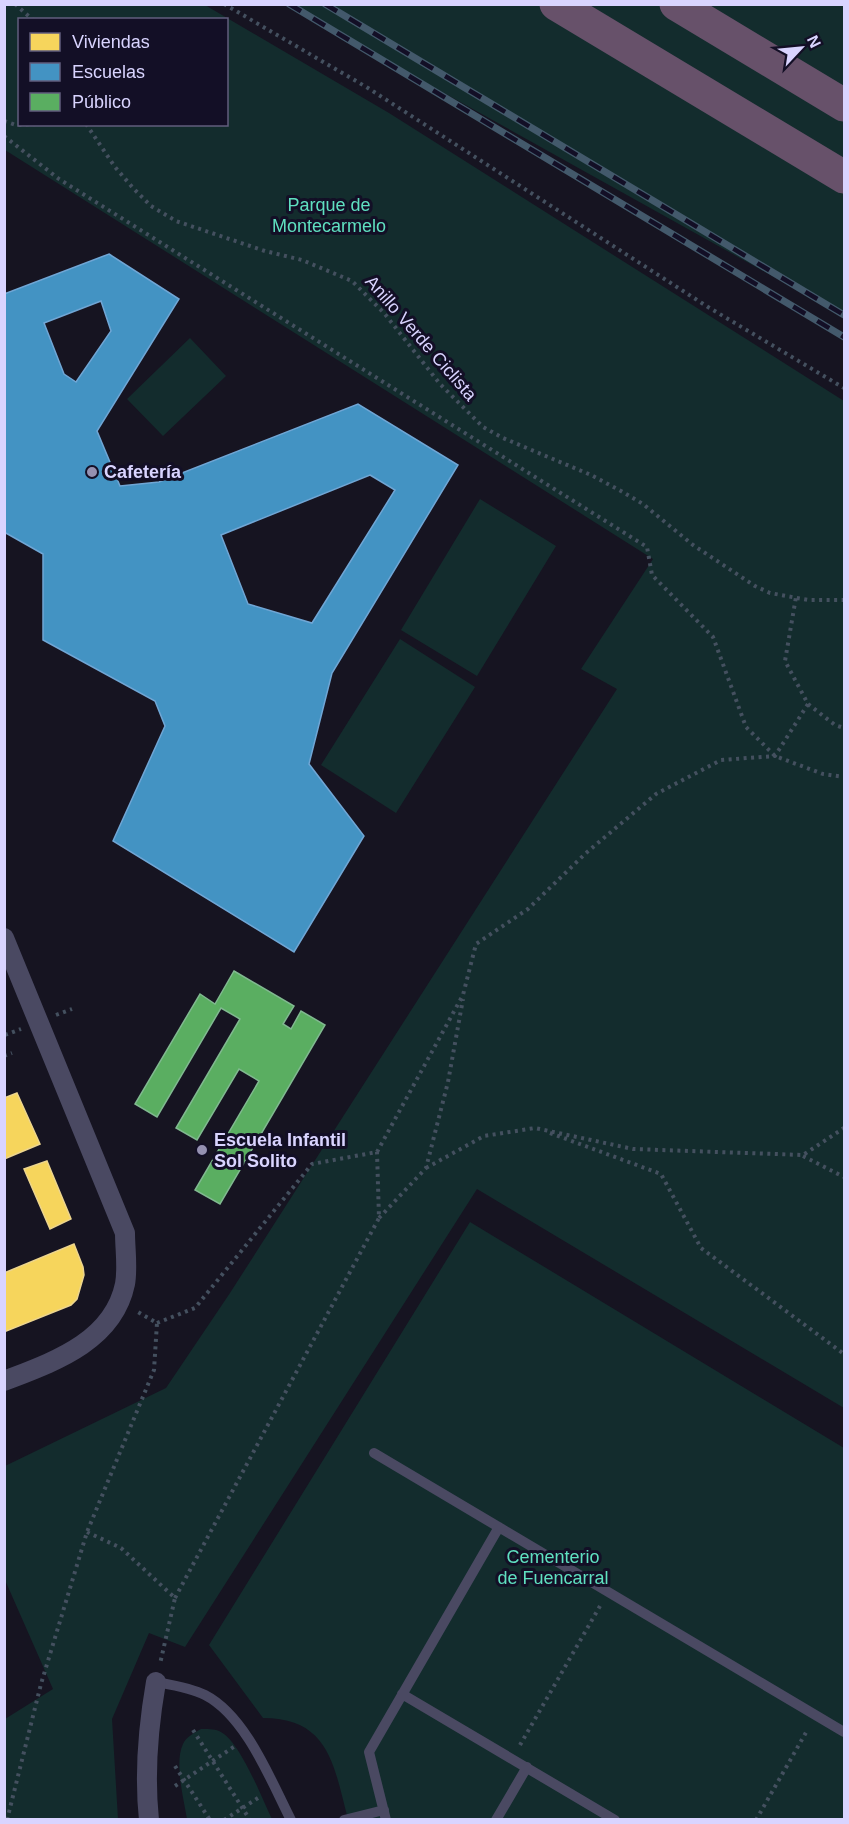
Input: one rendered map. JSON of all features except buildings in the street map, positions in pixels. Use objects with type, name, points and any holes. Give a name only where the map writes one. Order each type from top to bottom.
[{"type":"highway","points":[[556,4],[844,177]]},
{"type":"highway","points":[[676,4],[844,105]]},
{"type":"street","points":[[4,938],[125,1233],[126,1270],[125,1285],[119,1302],[104,1328],[80,1347],[51,1362],[4,1381]]},
{"type":"street","points":[[150,1817],[146,1773],[149,1721],[156,1682]]},
{"type":"lane","points":[[374,1453],[844,1732]]},
{"type":"lane","points":[[344,1820],[385,1815],[369,1752],[499,1527]]},
{"type":"lane","points":[[156,1682],[206,1696],[229,1715],[255,1747],[291,1820]]},
{"type":"lane","points":[[402,1694],[615,1820]]},
{"type":"lane","points":[[496,1820],[526,1767]]},
{"type":"path","points":[[15,4],[31,18]]},
{"type":"path","points":[[224,4],[368,88],[708,307],[844,388]]},
{"type":"path","name":"Anillo Verde Ciclista","points":[[87,126],[115,167],[151,206],[176,221],[265,251],[302,260],[352,281],[384,313],[440,384],[483,427],[621,491],[643,504],[701,551],[755,586],[770,593],[808,600],[844,600]]},
{"type":"path","points":[[4,136],[69,185],[647,547],[652,575],[713,637],[746,727],[775,756],[823,774],[844,777]]},
{"type":"path","points":[[796,597],[785,661],[808,704],[835,725],[844,728]]},
{"type":"path","points":[[775,756],[808,704]]},
{"type":"path","points":[[426,1168],[448,1082],[463,995],[476,944],[528,909],[586,853],[656,794],[721,760],[775,756]]},
{"type":"path","points":[[379,1218],[377,1152],[463,995]]},
{"type":"path","points":[[4,1056],[12,1053]]},
{"type":"path","points":[[535,1128],[661,1174],[701,1248],[844,1354]]},
{"type":"path","points":[[156,1682],[175,1598],[379,1218],[426,1168],[484,1137],[535,1128],[633,1149],[802,1155],[844,1177]]},
{"type":"path","points":[[802,1155],[844,1128]]},
{"type":"path","points":[[157,1323],[195,1308],[312,1164],[377,1152]]},
{"type":"path","points":[[119,1302],[157,1323]]},
{"type":"path","points":[[7,1820],[41,1684],[87,1532],[154,1370],[157,1323]]},
{"type":"path","points":[[87,1532],[121,1548],[175,1598]]},
{"type":"path","points":[[512,1759],[608,1592]]},
{"type":"path","points":[[756,1820],[816,1715]]},
{"type":"path","points":[[193,1730],[250,1820]]},
{"type":"path","points":[[175,1786],[238,1744]]},
{"type":"path","points":[[175,1766],[210,1820]]},
{"type":"path","points":[[224,1820],[264,1794]]},
{"type":"green space","name":"Parque de Montecarmelo","points":[[5,4],[205,5],[227,18],[18,18],[18,126],[228,126],[228,18],[389,113],[844,401],[844,1408],[477,1189],[185,1647],[149,1633],[112,1719],[118,1819],[5,1819],[5,1719],[53,1689],[5,1580],[5,1466],[166,1388],[230,1293],[617,689],[581,669],[653,559],[5,150]]},
{"type":"green space","points":[[286,5],[844,5],[844,316]]},
{"type":"green space","points":[[190,338],[226,376],[163,436],[127,399]]},
{"type":"green space","points":[[480,499],[556,546],[477,676],[401,630]]},
{"type":"green space","points":[[400,639],[475,687],[396,813],[321,765]]},
{"type":"green space","name":"Cementerio de Fuencarral","points":[[470,1222],[844,1448],[844,1819],[348,1819],[333,1764],[316,1736],[303,1726],[285,1720],[263,1718],[209,1645]]},
{"type":"green space","points":[[201,1729],[219,1731],[235,1746],[250,1771],[272,1819],[187,1819],[180,1782],[180,1752],[186,1739]]},
{"type":"railway","points":[[289,4],[844,337]]},
{"type":"railway","points":[[325,4],[844,315]]},
{"type":"place","name":"Cafetería","points":[[92,472]]},
{"type":"place","name":"Escuela Infantil Sol Solito","points":[[202,1150]]}]
